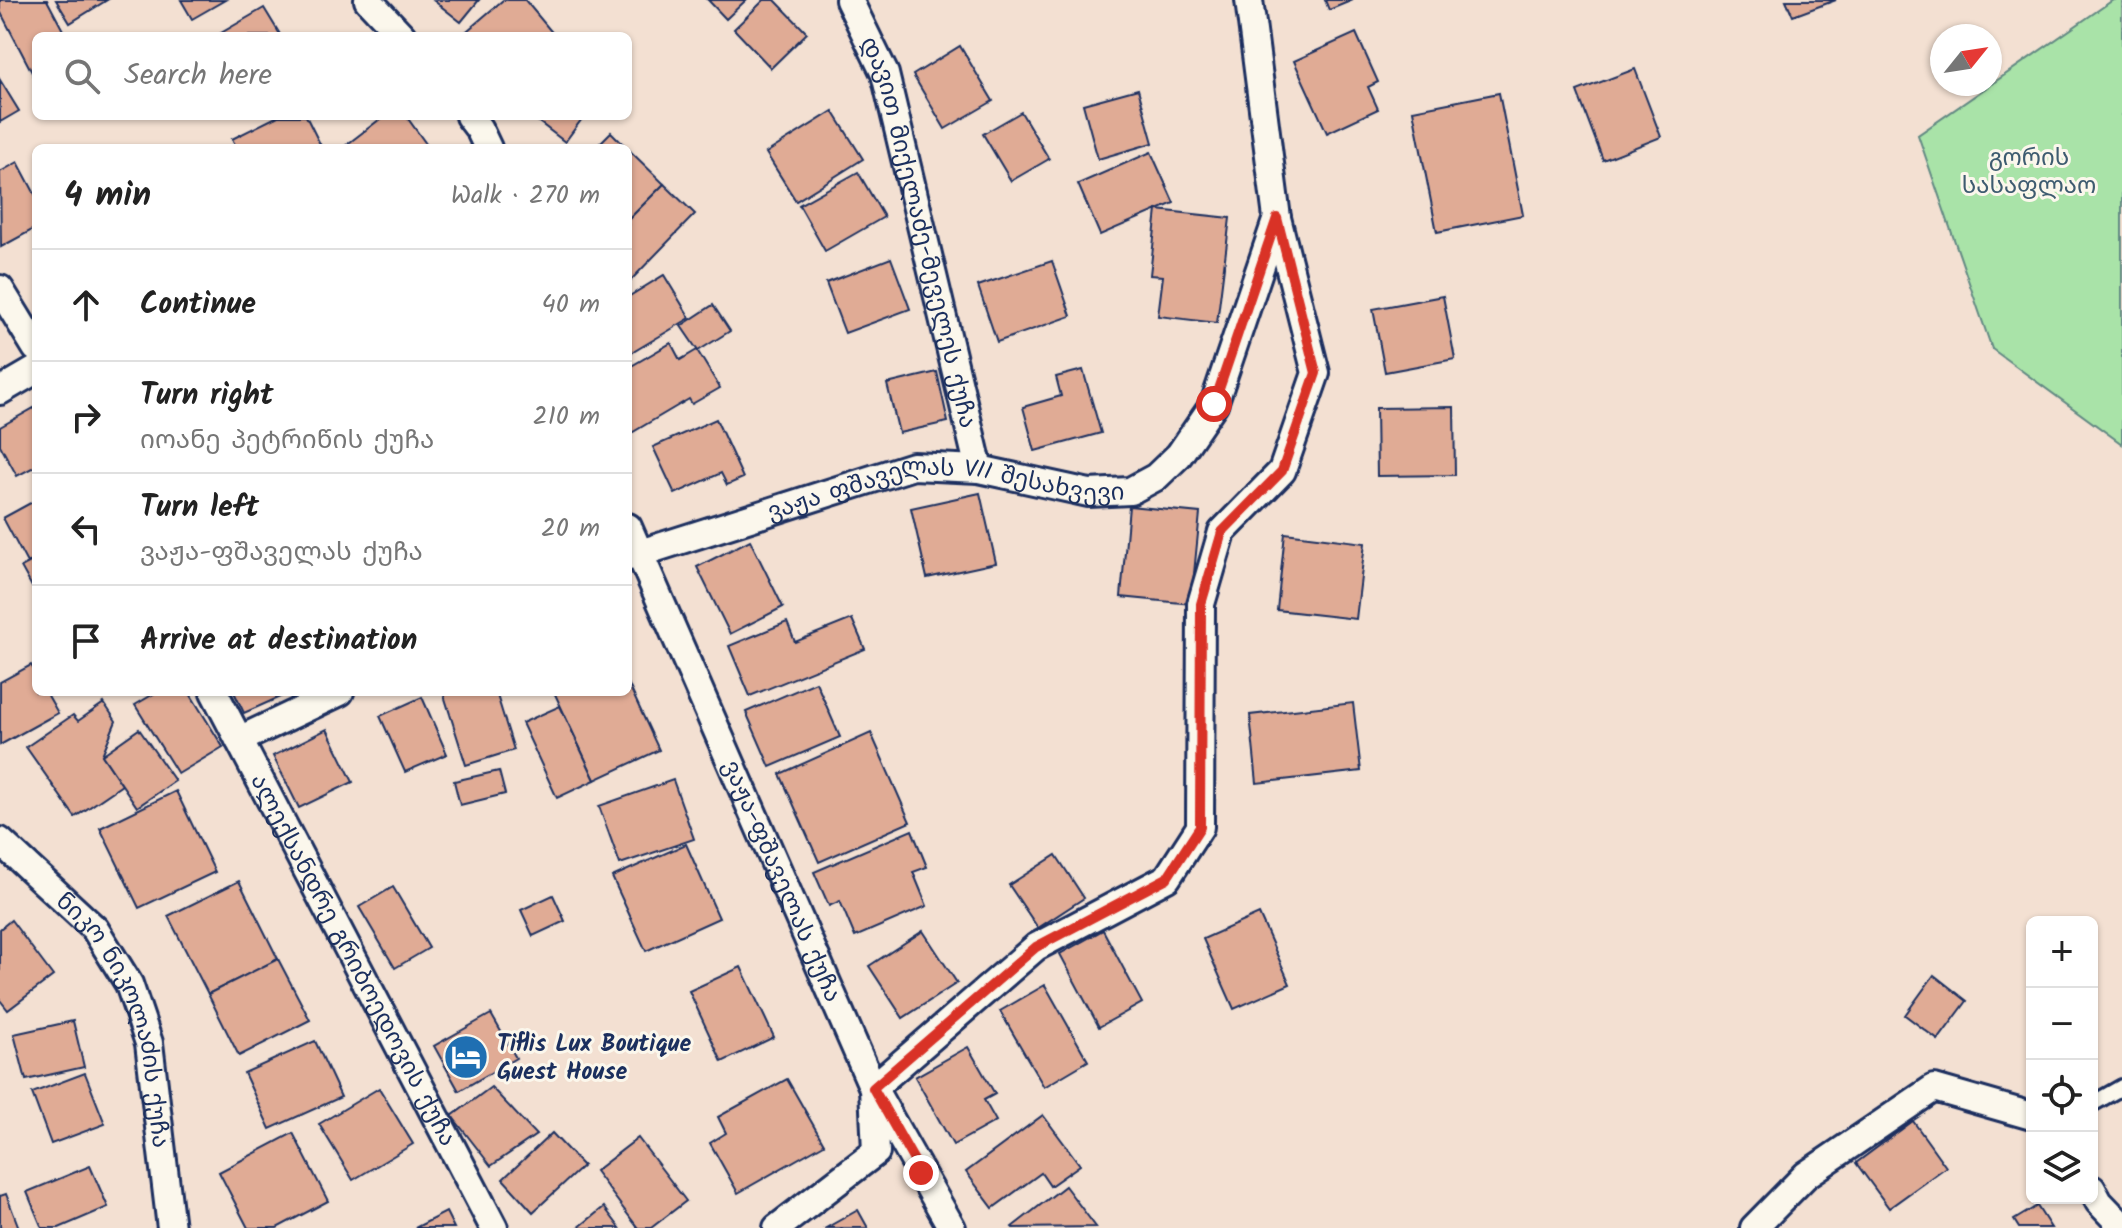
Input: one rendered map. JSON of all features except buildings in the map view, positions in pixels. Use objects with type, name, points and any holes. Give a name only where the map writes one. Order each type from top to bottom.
[{"type":"street","points":[[368,0],[398,32]]},
{"type":"street","name":"დავით მიქელაძე-მეველეს ქუჩა","points":[[849,0],[885,74],[979,469]]},
{"type":"street","points":[[876,1152],[873,1088],[1036,947],[1167,878],[1200,827],[1201,604],[1222,532],[1282,471],[1316,373],[1277,218],[1249,0]]},
{"type":"street","points":[[472,120],[486,144]]},
{"type":"street","name":"ვაჟა ფშაველას VII შესახვევი","points":[[634,554],[913,466],[979,469],[1089,493],[1130,491],[1156,477],[1179,455],[1214,404],[1277,218]]},
{"type":"street","points":[[0,289],[32,341]]},
{"type":"street","points":[[0,391],[32,372]]},
{"type":"street","name":"ვაჟა-ფშაველას ქუჩა","points":[[634,554],[873,1088],[952,1228]]},
{"type":"street","name":"ალექსანდრე გრიბოედოვის ქუჩა","points":[[216,696],[494,1228]]},
{"type":"street","points":[[239,740],[332,696]]},
{"type":"street","name":"ნიკო ნიკოლაძის ქუჩა","points":[[0,841],[95,929],[129,984],[149,1043],[171,1228]]},
{"type":"street","points":[[1754,1228],[1806,1175],[1934,1088],[2026,1114]]},
{"type":"street","points":[[876,1152],[921,1173]]},
{"type":"street","points":[[777,1228],[876,1152]]},
{"type":"street","points":[[2098,1200],[2122,1226]]},
{"type":"lane","points":[[2098,1101],[2122,1087]]},
{"type":"green space","name":"გორის სასაფლაო","points":[[2113,0],[2122,0],[2122,444],[1992,349],[1918,135],[1974,96],[2002,96],[2002,77]]},
{"type":"place","name":"Tiflis Lux Boutique Guest House","points":[[466,1057]]},
{"type":"route","points":[[921,1173],[873,1088],[1036,947],[1167,878],[1200,827],[1201,604],[1222,532],[1282,471],[1316,373],[1277,218],[1214,404]]}]
